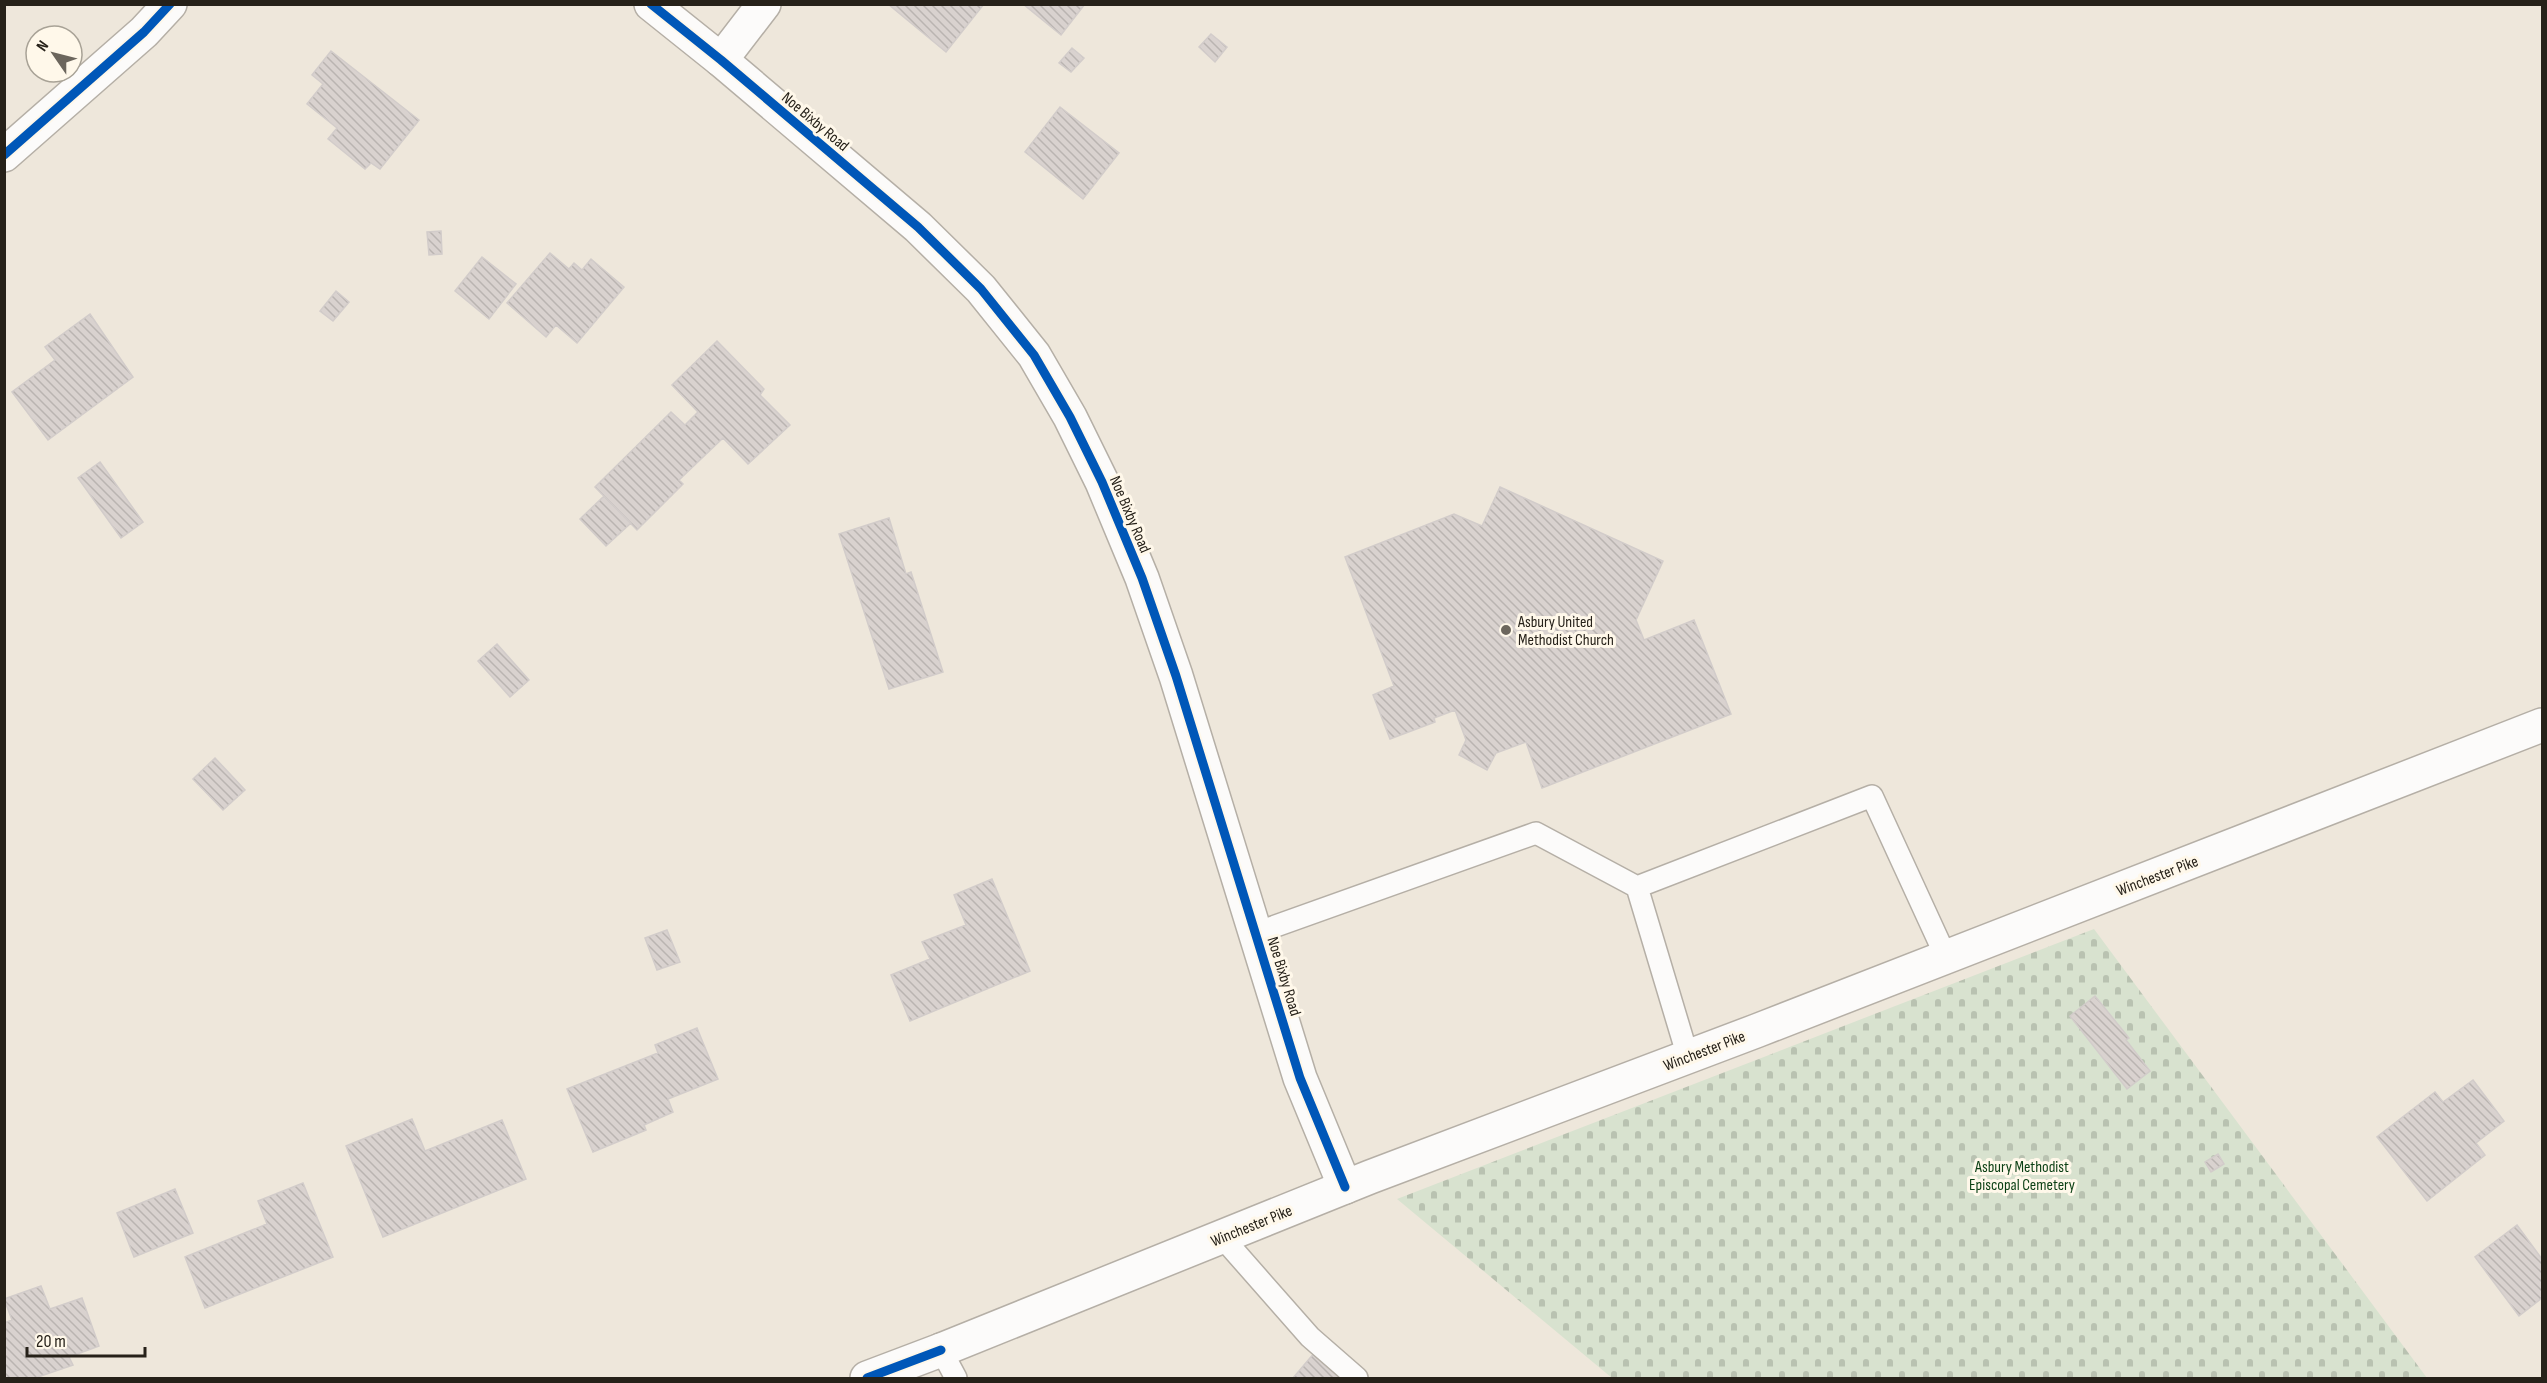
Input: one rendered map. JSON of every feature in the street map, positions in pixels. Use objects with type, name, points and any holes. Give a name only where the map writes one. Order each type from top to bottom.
[{"type":"street","points":[[4,155],[144,32],[170,4]]},
{"type":"street","name":"Noe Bixby Road","points":[[651,4],[721,60],[918,227],[981,289],[1034,355],[1070,417],[1097,472],[1142,578],[1176,676],[1300,1078],[1345,1186]]},
{"type":"street","points":[[721,60],[764,4]]},
{"type":"street","name":"Winchester Pike","points":[[867,1378],[1345,1186],[1688,1057],[2542,725]]},
{"type":"lane","points":[[1637,887],[1872,796],[1946,957]]},
{"type":"lane","points":[[1256,933],[1536,833],[1637,887],[1688,1057]]},
{"type":"lane","points":[[1222,1237],[1310,1337],[1357,1378]]},
{"type":"lane","points":[[941,1350],[956,1378]]},
{"type":"green space","name":"Asbury Methodist Episcopal Cemetery","points":[[2094,929],[2427,1378],[1612,1378],[1397,1199]]},
{"type":"building","points":[[888,4],[984,4],[946,52]]},
{"type":"building","points":[[1023,4],[1085,4],[1061,35]]},
{"type":"building","points":[[1211,34],[1227,47],[1215,62],[1199,47]]},
{"type":"building","points":[[1072,48],[1084,58],[1071,72],[1059,63]]},
{"type":"building","points":[[331,51],[419,120],[380,169],[371,163],[365,169],[328,139],[337,128],[307,104],[323,84],[312,75]]},
{"type":"building","points":[[1060,107],[1119,153],[1083,199],[1025,152]]},
{"type":"building","points":[[441,231],[442,254],[429,255],[427,232]]},
{"type":"building","points":[[550,253],[569,269],[574,263],[582,270],[591,259],[624,287],[577,343],[556,325],[546,337],[507,303]]},
{"type":"building","points":[[482,257],[516,284],[489,319],[455,291]]},
{"type":"building","points":[[336,291],[349,302],[333,321],[320,311]]},
{"type":"building","points":[[90,314],[133,377],[48,440],[12,392],[55,360],[45,347]]},
{"type":"building","points":[[717,341],[764,389],[760,395],[790,425],[748,464],[723,438],[679,480],[683,484],[637,530],[595,487],[671,412],[685,425],[698,412],[672,385]]},
{"type":"building","points":[[100,462],[143,522],[121,538],[78,478]]},
{"type":"building","name":"Asbury United Methodist Church","points":[[1500,487],[1663,561],[1636,620],[1644,640],[1694,620],[1731,714],[1542,788],[1526,742],[1496,753],[1487,770],[1459,755],[1466,740],[1455,710],[1434,718],[1435,722],[1390,739],[1373,695],[1394,686],[1345,557],[1454,514],[1482,526]]},
{"type":"building","points":[[604,496],[631,523],[606,546],[580,519]]},
{"type":"building","points":[[889,518],[906,574],[911,572],[943,672],[889,689],[839,534]]},
{"type":"building","points":[[497,644],[529,680],[510,697],[478,661]]},
{"type":"building","points":[[215,758],[245,790],[223,810],[193,779]]},
{"type":"building","points":[[992,879],[1030,971],[910,1021],[891,975],[930,959],[922,942],[966,925],[954,895]]},
{"type":"building","points":[[667,930],[680,962],[657,970],[645,938]]},
{"type":"building","points":[[2095,996],[2129,1038],[2126,1040],[2150,1071],[2127,1089],[2070,1016]]},
{"type":"building","points":[[697,1028],[718,1079],[668,1099],[673,1112],[644,1125],[646,1130],[593,1152],[567,1089],[658,1053],[655,1045]]},
{"type":"building","points":[[2473,1080],[2504,1121],[2476,1143],[2485,1155],[2427,1201],[2377,1137],[2435,1092],[2443,1102]]},
{"type":"building","points":[[412,1119],[425,1151],[502,1120],[526,1179],[383,1237],[346,1146]]},
{"type":"building","points":[[2218,1154],[2224,1164],[2211,1172],[2205,1162]]},
{"type":"building","points":[[303,1183],[333,1257],[205,1308],[185,1257],[267,1224],[258,1201]]},
{"type":"building","points":[[175,1189],[193,1233],[134,1257],[117,1213]]},
{"type":"building","points":[[2517,1225],[2542,1259],[2542,1298],[2519,1316],[2475,1257]]},
{"type":"building","points":[[41,1286],[50,1309],[82,1298],[99,1346],[69,1357],[73,1365],[35,1378],[4,1378],[4,1323],[12,1320],[4,1299]]},
{"type":"building","points":[[1315,1352],[1347,1378],[1293,1378]]},
{"type":"cycle path","points":[[4,155],[144,32],[170,4]]},
{"type":"cycle path","points":[[651,4],[721,60],[918,227],[981,289],[1034,355],[1070,417],[1102,482],[1142,578],[1176,676],[1300,1078],[1345,1187]]},
{"type":"cycle path","points":[[867,1378],[941,1350]]},
{"type":"place","name":"Asbury United Methodist Church","points":[[1506,630]]}]
